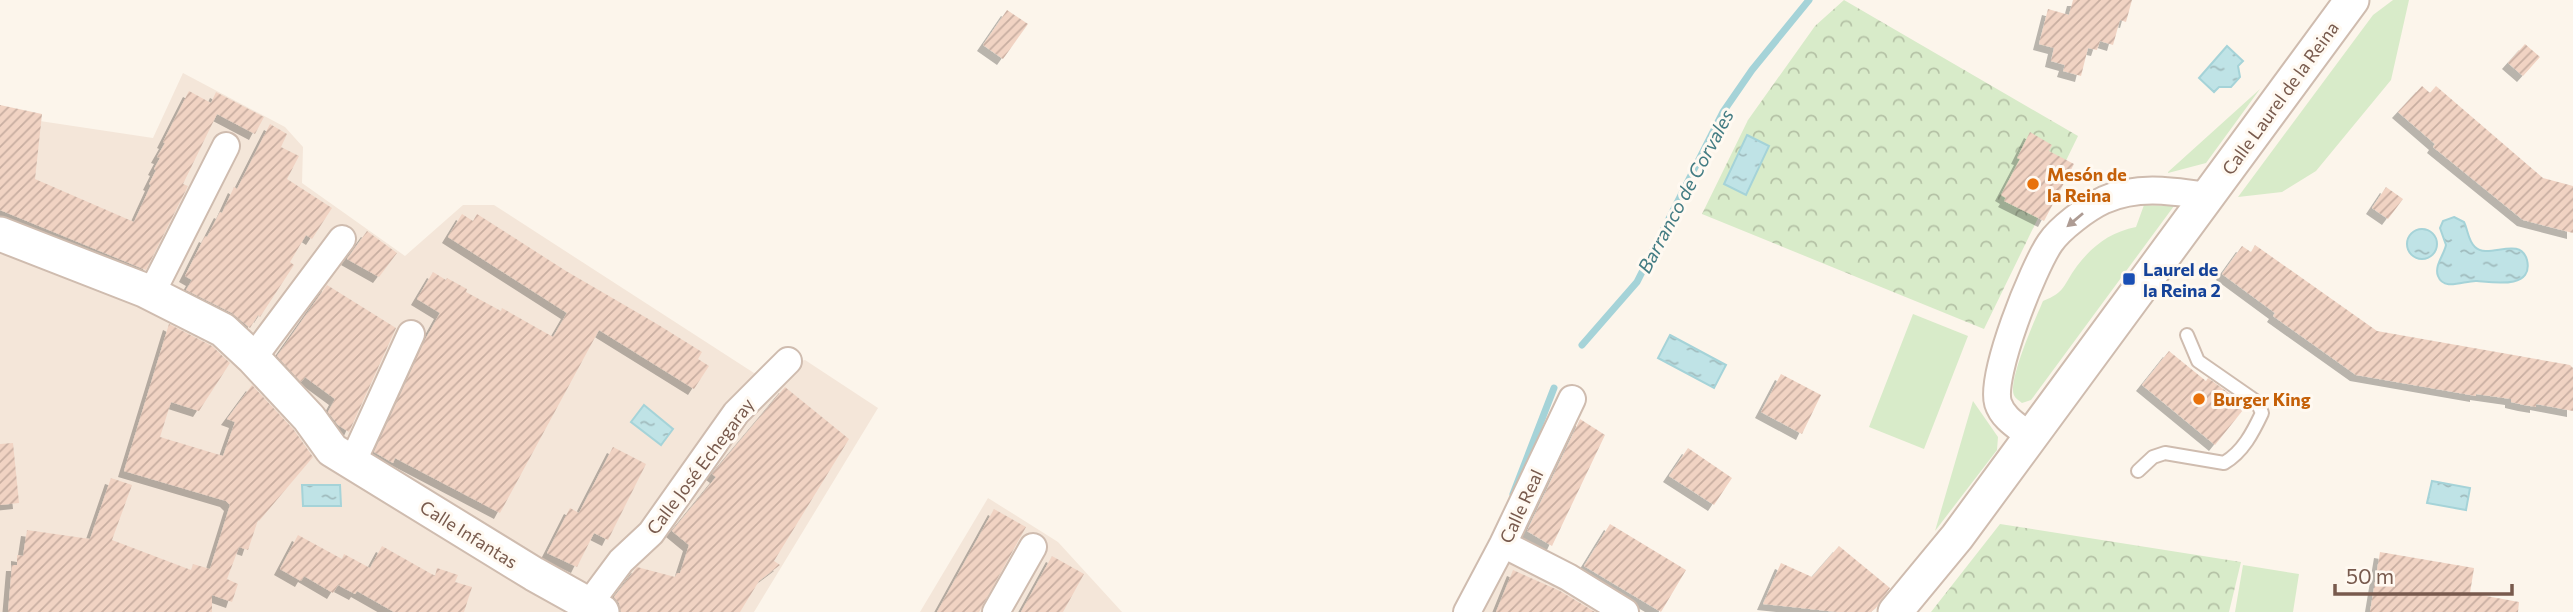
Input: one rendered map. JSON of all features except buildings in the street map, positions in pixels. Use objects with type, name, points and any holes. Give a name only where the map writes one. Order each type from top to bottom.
[{"type":"street","name":"Calle Laurel de la Reina","points":[[1895,612],[1957,537],[2352,0]]},
{"type":"street","points":[[151,294],[226,146]]},
{"type":"street","points":[[2031,437],[2004,415],[1997,401],[2012,322],[2050,242],[2078,216],[2103,201],[2127,192],[2154,189],[2208,197]]},
{"type":"street","name":"Calle Infantas","points":[[0,234],[151,294],[223,330],[309,418],[332,450],[590,610]]},
{"type":"street","points":[[253,358],[342,239]]},
{"type":"street","points":[[353,461],[411,334]]},
{"type":"street","name":"Calle José Echegaray","points":[[590,610],[621,561],[650,533],[736,413],[788,361]]},
{"type":"street","name":"Calle Real","points":[[1467,612],[1503,544],[1572,399]]},
{"type":"street","points":[[1503,544],[1568,577],[1625,612]]},
{"type":"street","points":[[996,612],[1033,547]]},
{"type":"lane","points":[[2138,471],[2152,457],[2165,453],[2224,463],[2236,456],[2255,430],[2262,413],[2257,401],[2198,361],[2187,335]]},
{"type":"shaded area","points":[[183,73],[285,127],[303,147],[302,183],[405,256],[463,205],[494,205],[754,373],[805,360],[878,408],[754,612],[0,612],[0,115],[153,138]]},
{"type":"shaded area","points":[[988,498],[1058,542],[1122,612],[920,612]]},
{"type":"shaded area","points":[[1505,539],[1617,612],[1464,612]]},
{"type":"green space","points":[[1844,0],[2078,136],[1984,329],[1702,214],[1748,120],[1815,26]]},
{"type":"green space","points":[[2393,0],[2409,0],[2391,80],[2316,171],[2282,192],[2238,197],[2373,15]]},
{"type":"green space","points":[[2260,89],[2206,163],[2168,173],[2168,172]]},
{"type":"green space","points":[[2144,205],[2174,206],[2031,400],[2022,403],[2013,390],[2016,370],[2043,301],[2060,291],[2077,266],[2096,246],[2118,232],[2136,227]]},
{"type":"green space","points":[[1913,314],[1968,336],[1924,449],[1869,427]]},
{"type":"green space","points":[[1973,401],[1998,437],[1997,450],[1935,531]]},
{"type":"green space","points":[[2000,524],[2241,562],[2229,612],[1931,612]]},
{"type":"green space","points":[[2243,565],[2299,574],[2293,612],[2235,612]]},
{"type":"water","points":[[2227,46],[2243,61],[2238,66],[2240,77],[2231,87],[2219,87],[2214,92],[2199,78]]},
{"type":"water","points":[[1747,135],[1769,146],[1746,195],[1724,184]]},
{"type":"water","points":[[2454,217],[2464,222],[2475,247],[2488,251],[2511,248],[2523,253],[2527,260],[2524,276],[2501,283],[2472,281],[2450,284],[2441,281],[2437,268],[2446,245],[2440,228],[2443,221]]},
{"type":"water","points":[[2422,229],[2433,233],[2437,244],[2433,255],[2422,259],[2411,255],[2407,244],[2411,233]]},
{"type":"water","points":[[1670,335],[1726,365],[1714,388],[1658,358]]},
{"type":"water","points":[[644,405],[673,429],[661,445],[631,422]]},
{"type":"water","points":[[2432,481],[2470,488],[2466,510],[2427,503]]},
{"type":"water","points":[[302,485],[340,485],[341,506],[303,506]]},
{"type":"waterway","name":"Barranco de Corvales","points":[[1582,345],[1637,282],[1723,112],[1752,70],[1809,0]]},
{"type":"waterway","name":"Barranco de Corvales","points":[[1513,494],[1554,388]]},
{"type":"place","name":"Mesón de la Reina","points":[[2033,184]]},
{"type":"place","name":"Laurel de la Reina 2","points":[[2129,279]]},
{"type":"place","name":"Burger King","points":[[2199,399]]}]
